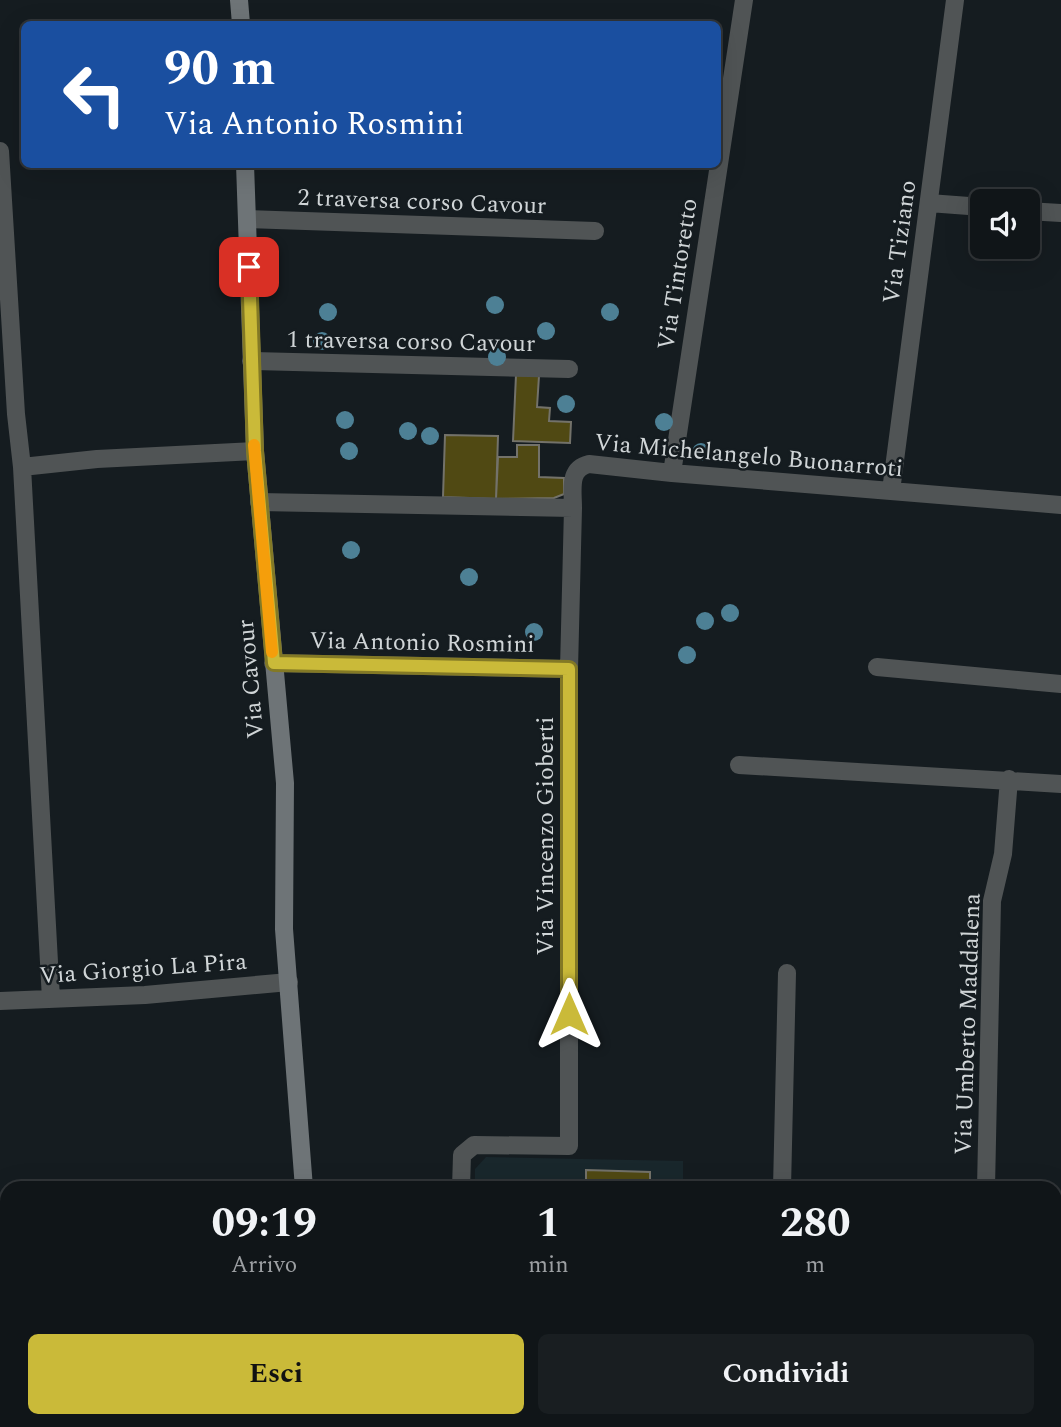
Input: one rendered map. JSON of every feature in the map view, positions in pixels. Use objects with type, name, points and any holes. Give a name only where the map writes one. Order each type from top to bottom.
[{"type":"street","points":[[239,0],[241,21]]},
{"type":"street","name":"Via Tintoretto","points":[[721,151],[744,0]]},
{"type":"street","name":"Via Tiziano","points":[[891,491],[955,0]]},
{"type":"street","points":[[0,151],[8,414],[22,467],[51,999]]},
{"type":"street","name":"Via Cavour","points":[[245,168],[255,451],[285,783],[284,929],[303,1181]]},
{"type":"street","name":"Via Tintoretto","points":[[672,473],[718,168]]},
{"type":"street","points":[[929,203],[970,206]]},
{"type":"street","points":[[1040,212],[1061,213]]},
{"type":"street","name":"2 traversa corso Cavour","points":[[247,219],[594,231]]},
{"type":"street","name":"1 traversa corso Cavour","points":[[251,361],[569,369]]},
{"type":"street","points":[[22,467],[97,459],[255,451]]},
{"type":"street","name":"Via Michelangelo Buonarroti","points":[[573,508],[573,474],[580,466],[589,464],[1061,505]]},
{"type":"street","points":[[259,502],[573,508]]},
{"type":"street","name":"Via Vincenzo Gioberti","points":[[461,1181],[462,1155],[474,1145],[569,1146],[569,669],[573,508]]},
{"type":"street","name":"Via Antonio Rosmini","points":[[274,663],[569,669]]},
{"type":"street","points":[[877,667],[1061,684]]},
{"type":"street","points":[[739,765],[1061,783]]},
{"type":"street","name":"Via Umberto Maddalena","points":[[986,1181],[992,901],[1003,854],[1009,779]]},
{"type":"street","points":[[782,1181],[787,973]]},
{"type":"street","name":"Via Giorgio La Pira","points":[[0,1001],[145,995],[289,982]]},
{"type":"shaded area","points":[[486,1157],[683,1161],[683,1181],[475,1181],[475,1169]]},
{"type":"building","points":[[516,375],[539,376],[537,407],[550,408],[549,421],[571,422],[570,443],[513,441]]},
{"type":"building","points":[[445,435],[498,436],[496,499],[443,497]]},
{"type":"building","points":[[517,445],[539,445],[539,477],[564,478],[564,494],[554,498],[496,499],[498,457],[517,457]]},
{"type":"building","points":[[586,1170],[650,1172],[650,1181],[586,1181]]},
{"type":"slow traffic","points":[[254,445],[272,652]]},
{"type":"route","points":[[249,267],[255,451],[274,663],[569,669],[569,1014]]}]
